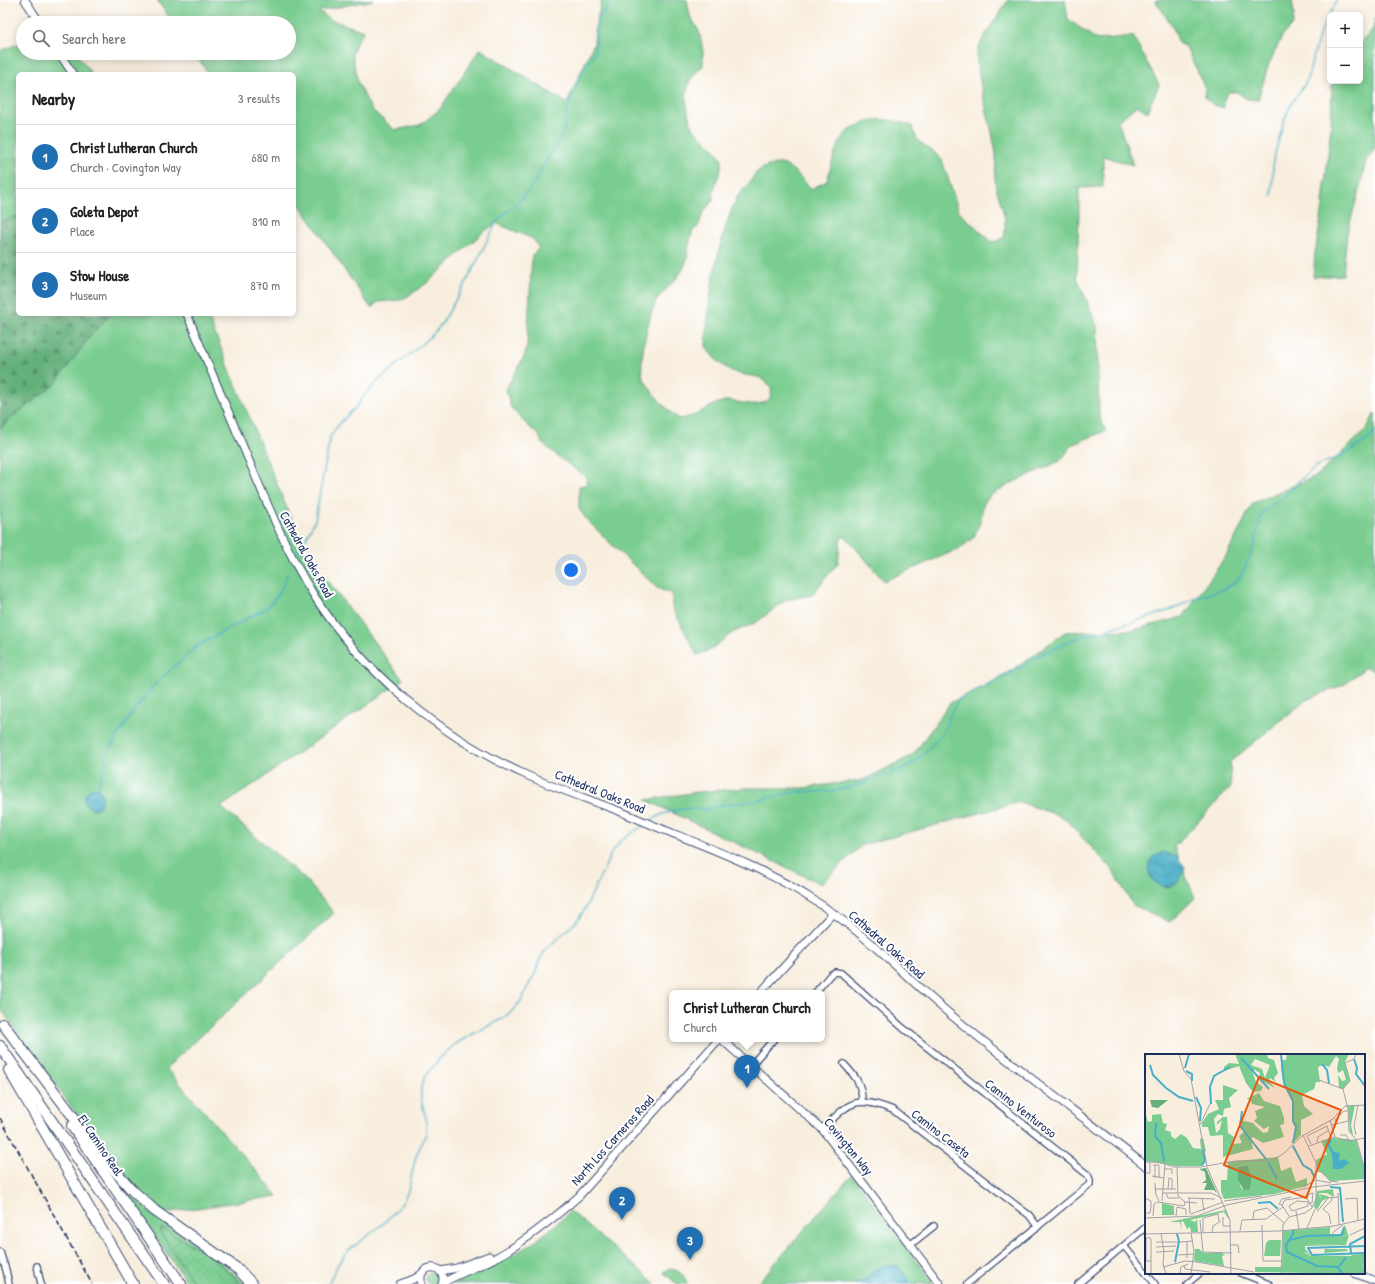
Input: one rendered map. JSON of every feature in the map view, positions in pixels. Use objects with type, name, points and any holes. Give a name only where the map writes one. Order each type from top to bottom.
[{"type":"highway","name":"El Camino Real","points":[[2,1022],[181,1284]]},
{"type":"highway","points":[[2,1022],[110,1165],[132,1190],[155,1211],[239,1270],[252,1284]]},
{"type":"highway","name":"El Camino Real","points":[[0,1046],[164,1284]]},
{"type":"highway","points":[[0,1054],[133,1284]]},
{"type":"main road","points":[[25,0],[35,16]]},
{"type":"main road","points":[[64,60],[72,72]]},
{"type":"main road","name":"Cathedral Oaks Road","points":[[188,316],[281,535],[315,597],[372,668],[414,707],[466,743],[524,774],[722,853],[777,878],[814,900],[856,931],[967,1028],[1145,1165]]},
{"type":"main road","points":[[763,990],[833,913]]},
{"type":"main road","name":"North Los Carneros Road","points":[[442,1283],[456,1275],[492,1260],[554,1218],[579,1196],[717,1042]]},
{"type":"main road","name":"Covington Way","points":[[724,1042],[822,1129],[940,1284]]},
{"type":"main road","name":"North Los Carneros Road","points":[[400,1284],[421,1275],[429,1268],[440,1271],[457,1268],[513,1247]]},
{"type":"main road","name":"North Los Carneros Road","points":[[440,1271],[443,1279],[442,1283]]},
{"type":"main road","points":[[1356,1274],[1375,1282]]},
{"type":"main road","points":[[421,1275],[421,1284]]},
{"type":"street","name":"Camino Venturoso","points":[[818,990],[830,975],[835,972],[841,973],[903,1028],[1084,1171],[1092,1179],[1090,1184],[968,1284]]},
{"type":"street","points":[[751,1065],[771,1042]]},
{"type":"street","points":[[822,1129],[846,1107],[862,1101],[857,1080],[844,1064]]},
{"type":"street","name":"Camino Caseta","points":[[862,1101],[871,1102],[893,1110],[1029,1215],[1038,1227]]},
{"type":"street","points":[[910,1245],[934,1226]]},
{"type":"street","points":[[1078,1284],[1145,1228]]},
{"type":"street","points":[[1124,1246],[1145,1272]]},
{"type":"street","points":[[0,1252],[9,1284]]},
{"type":"street","points":[[37,1266],[41,1284]]},
{"type":"street","points":[[1147,1274],[1155,1284]]},
{"type":"street","points":[[1187,1284],[1199,1274]]},
{"type":"street","points":[[1244,1274],[1269,1284]]},
{"type":"green space","points":[[157,0],[373,0],[319,11],[331,20],[364,31],[356,43],[352,54],[358,83],[371,109],[395,130],[420,125],[440,109],[480,49],[567,103],[594,43],[595,27],[602,0],[687,0],[690,16],[699,31],[703,51],[703,66],[693,76],[688,86],[686,98],[688,112],[692,126],[718,153],[721,157],[722,165],[714,189],[713,200],[703,213],[698,227],[693,230],[685,265],[679,276],[658,298],[651,313],[642,356],[642,373],[647,384],[670,411],[680,419],[695,415],[713,405],[725,401],[760,404],[768,400],[771,394],[767,382],[758,377],[737,373],[728,369],[715,358],[706,346],[711,290],[724,231],[737,197],[748,185],[755,174],[761,169],[775,164],[785,165],[798,174],[811,189],[827,181],[837,148],[849,130],[872,121],[891,120],[912,126],[917,140],[942,160],[959,212],[992,242],[998,241],[1004,237],[1005,218],[995,182],[996,153],[977,64],[977,52],[986,34],[1008,0],[1065,0],[1068,19],[1097,40],[1133,36],[1159,85],[1147,112],[1137,105],[1118,121],[1133,165],[1103,156],[1103,187],[1079,188],[1077,277],[1097,326],[1099,416],[1106,431],[1073,444],[1060,461],[1016,481],[989,496],[983,505],[981,520],[974,537],[961,548],[884,581],[846,537],[841,537],[838,563],[812,595],[786,600],[757,622],[732,633],[710,650],[697,655],[672,607],[672,594],[657,588],[587,520],[579,509],[579,486],[586,485],[587,478],[542,443],[539,435],[511,408],[506,390],[524,357],[527,345],[532,255],[539,248],[533,239],[496,223],[482,233],[427,283],[402,300],[378,302],[371,308],[296,200],[296,72],[208,72],[199,60],[296,60],[296,16],[168,16]]},
{"type":"green space","points":[[1155,0],[1292,0],[1294,13],[1293,24],[1283,35],[1268,66],[1258,100],[1247,99],[1237,92],[1229,92],[1224,99],[1224,108],[1213,105],[1204,96],[1205,89],[1185,46],[1179,43],[1173,27]]},
{"type":"green space","points":[[1375,19],[1375,148],[1366,161],[1347,233],[1343,275],[1313,277],[1315,253],[1322,213],[1331,125],[1332,85],[1363,84],[1363,40],[1373,30]]},
{"type":"green space","points":[[16,45],[16,60],[81,60],[90,72],[16,72],[16,217],[0,222],[0,51]]},
{"type":"green space","points":[[16,217],[16,316],[109,316],[91,335],[55,384],[0,428],[0,222]]},
{"type":"green space","points":[[109,316],[208,316],[304,550],[403,680],[221,807],[305,879],[334,913],[166,1068],[278,1196],[164,1213],[140,1194],[111,1162],[0,1008],[0,428],[15,415]]},
{"type":"green space","points":[[1375,413],[1375,671],[1366,667],[1345,684],[1306,700],[1230,762],[1231,787],[1174,847],[1195,898],[1170,922],[1133,905],[1112,869],[1063,817],[1020,802],[862,845],[821,884],[646,800],[697,792],[746,788],[804,788],[863,780],[913,755],[950,703],[994,681],[1026,661],[1065,632],[1133,630],[1183,617],[1226,556],[1253,503],[1318,475],[1366,430]]},
{"type":"green space","points":[[852,1175],[934,1284],[757,1284]]},
{"type":"green space","points":[[122,1186],[149,1212],[217,1259],[246,1284],[240,1284],[224,1267],[194,1247],[162,1229],[160,1232],[195,1284],[188,1284]]},
{"type":"green space","points":[[570,1211],[656,1284],[453,1284],[521,1250],[542,1236]]},
{"type":"green space","points":[[161,1229],[164,1229],[214,1260],[224,1267],[240,1284],[195,1284],[160,1232]]},
{"type":"green space","points":[[669,1269],[681,1273],[687,1284],[677,1284],[663,1272]]},
{"type":"green space","points":[[430,1273],[434,1273],[438,1279],[434,1285],[430,1285],[426,1281],[426,1277]]},
{"type":"water","points":[[91,788],[98,788],[101,793],[102,800],[98,808],[93,809],[85,804],[85,796]]},
{"type":"water","points":[[1164,852],[1177,857],[1185,867],[1179,880],[1171,886],[1162,886],[1155,882],[1150,874],[1149,866],[1153,858]]},
{"type":"water","points":[[886,1265],[898,1266],[911,1284],[855,1284],[866,1279],[874,1270]]},
{"type":"waterway","points":[[295,554],[305,540],[315,520],[330,437],[339,424],[356,407],[365,394],[383,376],[429,338],[440,326],[465,285],[497,221],[521,199],[538,178],[544,164],[563,132],[567,111],[573,92],[580,75],[595,52],[598,20],[611,0]]},
{"type":"waterway","points":[[1272,196],[1273,160],[1284,121],[1291,104],[1305,84],[1320,33],[1337,0]]},
{"type":"waterway","points":[[650,821],[663,814],[689,808],[704,810],[721,805],[755,801],[795,792],[833,791],[862,784],[900,770],[915,762],[940,737],[958,700],[1020,668],[1041,654],[1077,638],[1153,616],[1178,607],[1193,599],[1224,589],[1234,583],[1241,576],[1253,550],[1261,517],[1264,511],[1285,496],[1300,480],[1317,466],[1355,448],[1368,440],[1375,431]]},
{"type":"waterway","points":[[98,788],[110,748],[133,712],[154,685],[197,646],[263,610],[272,603],[288,573]]},
{"type":"waterway","points":[[328,1284],[338,1264],[348,1251],[384,1223],[403,1202],[408,1191],[416,1156],[426,1134],[426,1118],[421,1100],[421,1087],[425,1076],[442,1056],[454,1045],[502,1019],[521,1001],[546,949],[577,921],[585,909],[612,852],[621,841],[645,824]]},
{"type":"railway","points":[[0,1118],[92,1284]]},
{"type":"place","name":"Christ Lutheran Church","points":[[747,1088]]},
{"type":"place","name":"Goleta Depot","points":[[622,1220]]},
{"type":"place","name":"Stow House","points":[[690,1260]]}]
